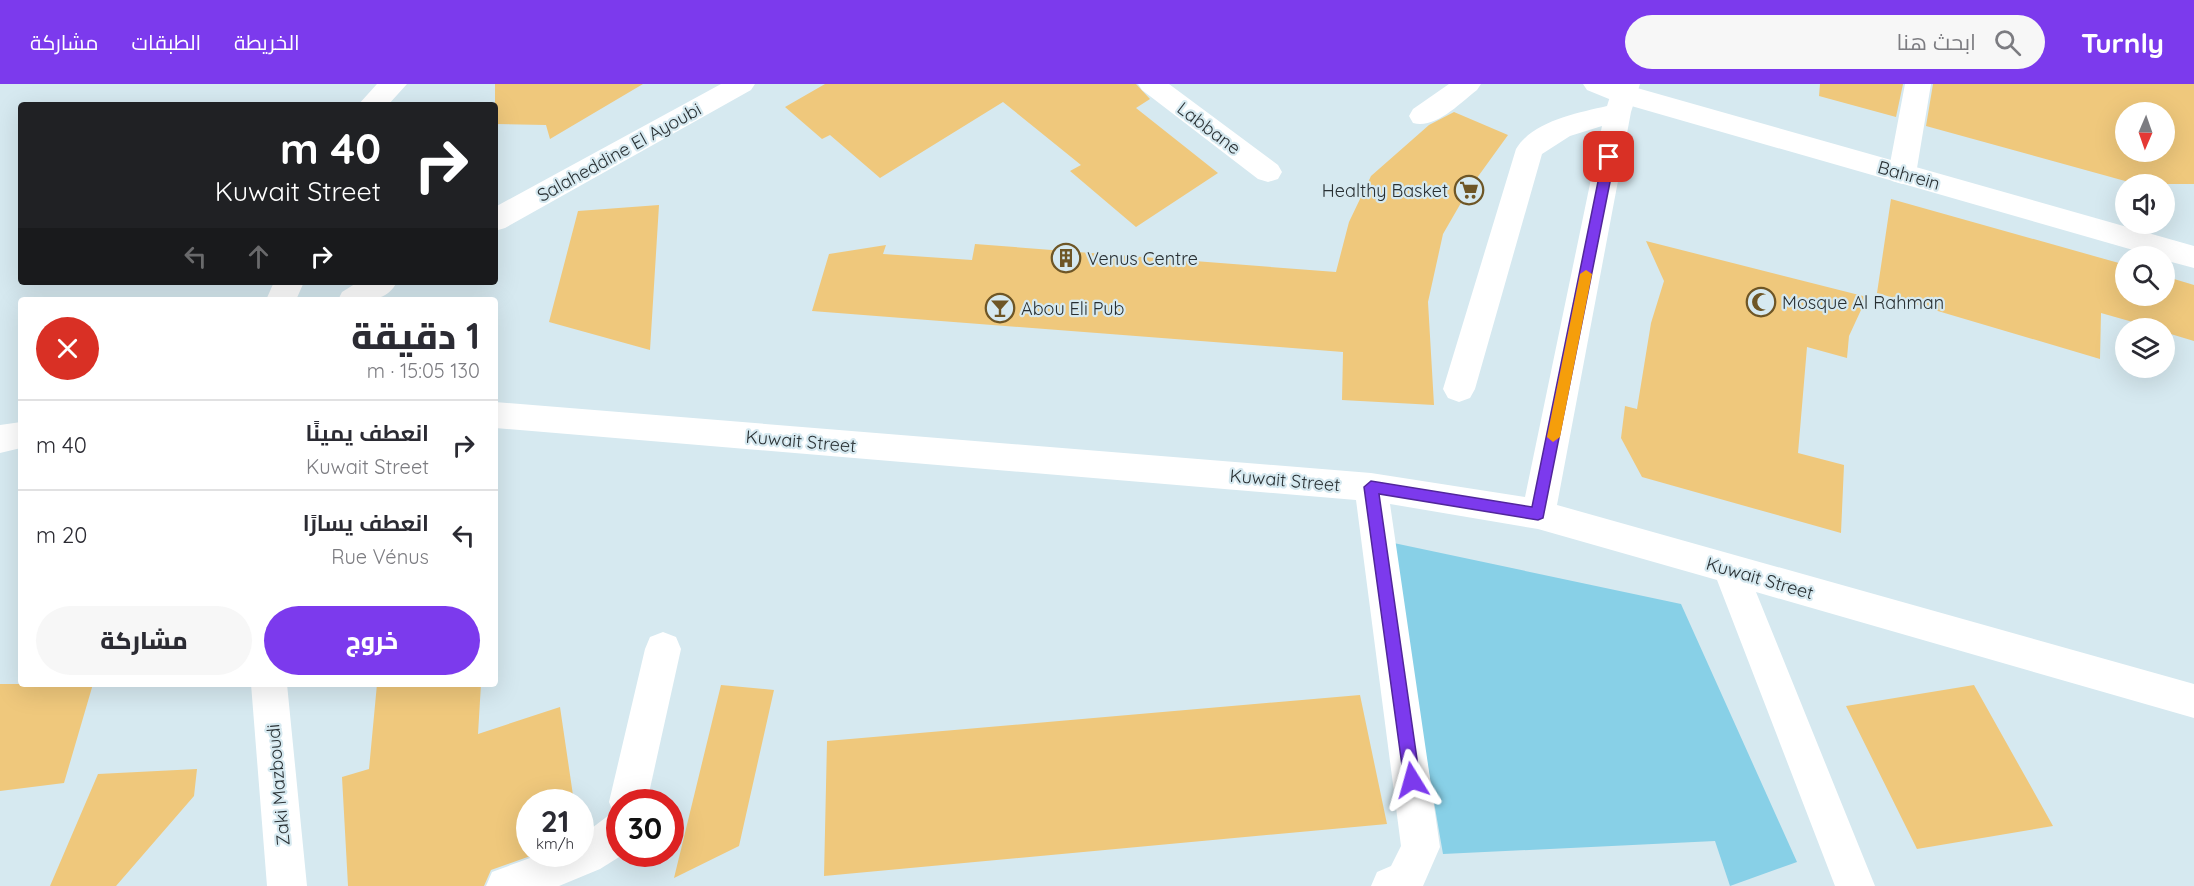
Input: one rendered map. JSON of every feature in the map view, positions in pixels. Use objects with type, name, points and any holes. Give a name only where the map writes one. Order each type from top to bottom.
[{"type":"street","points":[[373,102],[394,84]]},
{"type":"street","name":"Salaheddine El Ayoubi","points":[[498,218],[742,84]]},
{"type":"street","name":"Labbane","points":[[1151,84],[1268,172]]},
{"type":"street","points":[[1423,116],[1468,84]]},
{"type":"street","name":"Bahrein","points":[[1596,84],[1623,97],[2194,256]]},
{"type":"street","points":[[1902,174],[1918,84]]},
{"type":"street","points":[[1459,389],[1530,149],[1545,135],[1623,97]]},
{"type":"street","points":[[1538,514],[1623,97]]},
{"type":"street","points":[[357,297],[377,285]]},
{"type":"street","name":"Kuwait Street","points":[[498,415],[1371,487],[1538,514],[2194,701]]},
{"type":"street","points":[[0,439],[18,436]]},
{"type":"street","points":[[1371,487],[1421,847],[1404,884],[1391,886]]},
{"type":"street","points":[[1730,569],[1855,886]]},
{"type":"street","points":[[631,789],[663,649]]},
{"type":"street","name":"Zaki Mazboudi","points":[[269,687],[287,886]]},
{"type":"street","points":[[506,886],[594,851],[606,844]]},
{"type":"shaded area","points":[[1389,542],[1681,604],[1797,862],[1730,886],[1715,841],[1443,854]]},
{"type":"building","points":[[495,84],[643,84],[550,139],[546,125],[498,124],[498,102],[495,102]]},
{"type":"building","points":[[825,84],[1136,84],[1150,99],[1136,108],[1218,173],[1136,227],[1070,171],[1081,165],[1003,102],[880,178],[830,135],[822,139],[785,107]]},
{"type":"building","points":[[1820,84],[1903,84],[1896,117],[1819,96]]},
{"type":"building","points":[[1933,84],[2194,84],[2194,184],[2175,184],[2175,174],[2115,174],[2115,178],[1926,126]]},
{"type":"building","name":"Venus Centre","points":[[1454,112],[1508,135],[1469,189],[1443,234],[1428,302],[1434,405],[1342,400],[1343,352],[812,311],[829,254],[886,245],[883,254],[972,260],[975,244],[1336,272],[1349,222],[1371,176],[1429,125]]},
{"type":"building","points":[[1891,199],[2115,262],[2115,306],[2175,306],[2175,279],[2194,285],[2194,341],[2175,335],[2175,318],[2119,318],[2101,313],[2100,359],[1877,293]]},
{"type":"building","points":[[659,205],[650,350],[549,322],[578,211]]},
{"type":"building","points":[[1646,241],[1867,297],[1849,336],[1847,358],[1807,347],[1798,453],[1844,465],[1841,533],[1642,477],[1621,438],[1625,406],[1637,409],[1651,323],[1664,281]]},
{"type":"building","points":[[0,684],[18,684],[18,687],[92,687],[64,783],[0,791]]},
{"type":"building","points":[[721,685],[774,690],[739,846],[674,878],[677,867],[684,867],[684,837]]},
{"type":"building","points":[[1974,685],[2053,826],[1917,849],[1846,706]]},
{"type":"building","points":[[377,687],[481,687],[478,734],[560,707],[572,789],[516,789],[516,861],[491,870],[484,886],[348,886],[342,777],[369,769]]},
{"type":"building","points":[[1360,695],[1387,824],[824,876],[827,741]]},
{"type":"building","points":[[197,769],[194,796],[116,886],[50,886],[98,774]]},
{"type":"slow traffic","points":[[1553,437],[1586,274]]},
{"type":"place","name":"Healthy Basket","points":[[1469,190]]},
{"type":"place","name":"Venus Centre","points":[[1066,258]]},
{"type":"place","name":"Mosque Al Rahman","points":[[1761,302]]},
{"type":"place","name":"Abou Eli Pub","points":[[1000,308]]},
{"type":"route","points":[[1412,780],[1371,487],[1538,514],[1609,157]]}]
